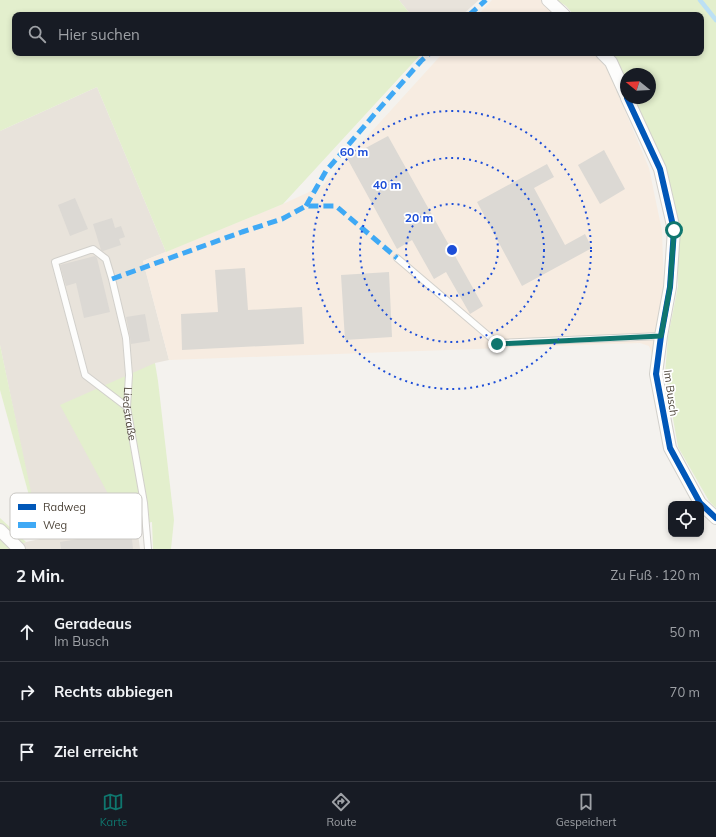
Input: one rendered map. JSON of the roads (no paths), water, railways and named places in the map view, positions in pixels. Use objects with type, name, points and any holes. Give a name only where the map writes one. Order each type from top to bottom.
[{"type":"street","points":[[548,0],[561,12]]},
{"type":"street","points":[[605,56],[611,62],[620,82]]},
{"type":"street","name":"Im Busch","points":[[630,104],[660,169],[674,230],[670,287],[656,374],[670,448],[700,503],[716,518]]},
{"type":"street","points":[[0,530],[19,549]]},
{"type":"lane","name":"Liedstraße","points":[[126,408],[84,375],[55,262],[93,249],[106,259],[126,338],[129,375],[126,408],[144,503],[148,549]]},
{"type":"lane","points":[[398,258],[497,344],[661,336]]},
{"type":"waterway","points":[[700,0],[716,20]]}]
